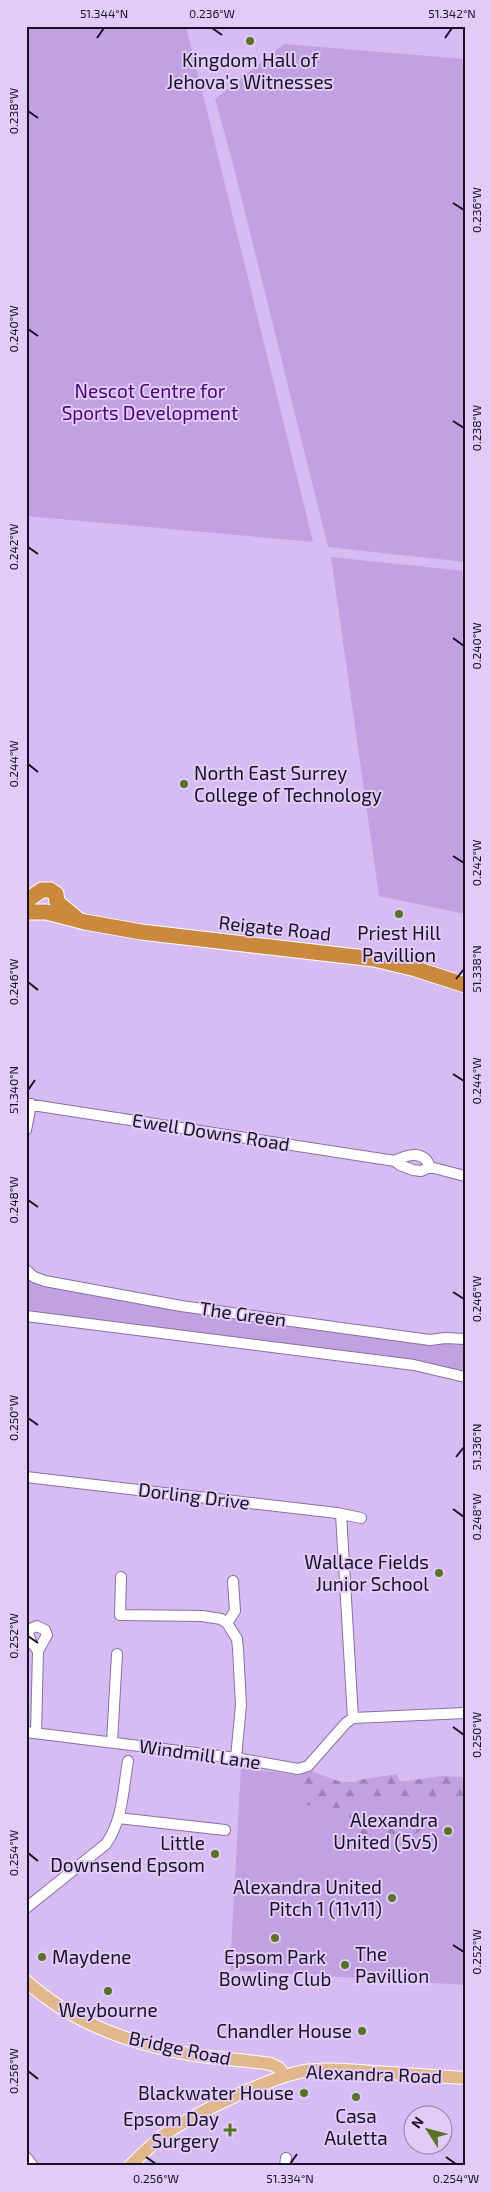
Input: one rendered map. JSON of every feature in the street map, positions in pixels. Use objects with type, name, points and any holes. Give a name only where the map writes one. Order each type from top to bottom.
[{"type":"highway","points":[[31,898],[35,903],[49,908]]},
{"type":"highway","points":[[26,912],[49,908]]},
{"type":"highway","name":"Reigate Road","points":[[49,908],[79,920],[160,935],[374,959],[416,969],[465,985]]},
{"type":"main road","name":"Bridge Road","points":[[26,1981],[60,2008],[123,2038],[195,2055],[271,2064],[279,2068],[284,2075]]},
{"type":"main road","name":"Alexandra Road","points":[[130,2166],[177,2127],[284,2075],[325,2070],[465,2078]]},
{"type":"street","points":[[26,1130],[28,1104]]},
{"type":"street","name":"Ewell Downs Road","points":[[28,1104],[395,1161],[413,1170],[421,1171],[430,1168],[465,1176]]},
{"type":"street","name":"Ewell Downs Road","points":[[395,1161],[410,1154],[419,1155],[428,1161],[430,1168]]},
{"type":"street","name":"The Green","points":[[26,1270],[34,1277],[67,1286],[182,1306],[430,1340],[445,1338],[465,1339]]},
{"type":"street","name":"The Green","points":[[26,1316],[414,1366],[465,1377]]},
{"type":"street","name":"Dorling Drive","points":[[26,1477],[361,1518]]},
{"type":"street","points":[[340,1514],[353,1718],[465,1713]]},
{"type":"street","points":[[121,1576],[120,1615],[212,1617],[227,1623],[233,1631],[238,1649],[241,1705],[236,1758]]},
{"type":"street","points":[[227,1623],[235,1611],[233,1581]]},
{"type":"street","points":[[31,1733],[38,1651]]},
{"type":"street","points":[[112,1742],[117,1654]]},
{"type":"street","name":"Windmill Lane","points":[[31,1733],[236,1758],[292,1768],[304,1768],[313,1761],[346,1723],[353,1718]]},
{"type":"street","points":[[26,1908],[103,1848],[113,1835],[118,1818],[128,1761]]},
{"type":"street","points":[[118,1818],[225,1830]]},
{"type":"street","points":[[26,2157],[33,2166]]},
{"type":"green space","name":"Nescot Centre for Sports Development","points":[[26,26],[186,26],[313,542],[26,516]]},
{"type":"green space","points":[[284,44],[465,59],[465,562],[328,547],[232,160],[215,99]]},
{"type":"green space","points":[[331,557],[465,571],[465,914],[379,896]]},
{"type":"green space","points":[[26,1272],[49,1285],[77,1293],[465,1343],[465,1373],[26,1313]]},
{"type":"green space","points":[[241,1767],[343,1782],[465,1780],[465,1985],[309,1975],[294,1972],[293,1974],[230,1970]]},
{"type":"green space","points":[[308,1770],[347,1784],[348,1789],[353,1791],[358,1780],[397,1774],[400,1782],[441,1776],[465,1777],[465,1796],[356,1802],[367,1819],[383,1828],[401,1823],[405,1812],[426,1808],[431,1815],[420,1830],[404,1842],[395,1846],[376,1846],[360,1834],[345,1809],[307,1805],[297,1774]]},
{"type":"place","name":"Kingdom Hall of Jehova's Witnesses","points":[[250,41]]},
{"type":"place","name":"North East Surrey College of Technology","points":[[184,784]]},
{"type":"place","name":"Priest Hill Pavillion","points":[[399,914]]},
{"type":"place","name":"Wallace Fields Junior School","points":[[439,1573]]},
{"type":"place","name":"Alexandra United (5v5)","points":[[448,1831]]},
{"type":"place","name":"Little Downsend Epsom","points":[[215,1854]]},
{"type":"place","name":"Alexandra United Pitch 1 (11v11)","points":[[392,1898]]},
{"type":"place","name":"Epsom Park Bowling Club","points":[[275,1938]]},
{"type":"place","name":"Maydene","points":[[42,1957]]},
{"type":"place","name":"The Pavillion","points":[[345,1965]]},
{"type":"place","name":"Weybourne","points":[[108,1991]]},
{"type":"place","name":"Chandler House","points":[[362,2031]]},
{"type":"place","name":"Blackwater House","points":[[304,2093]]},
{"type":"place","name":"Casa Auletta","points":[[356,2097]]},
{"type":"place","name":"Epsom Day Surgery","points":[[230,2130]]}]
